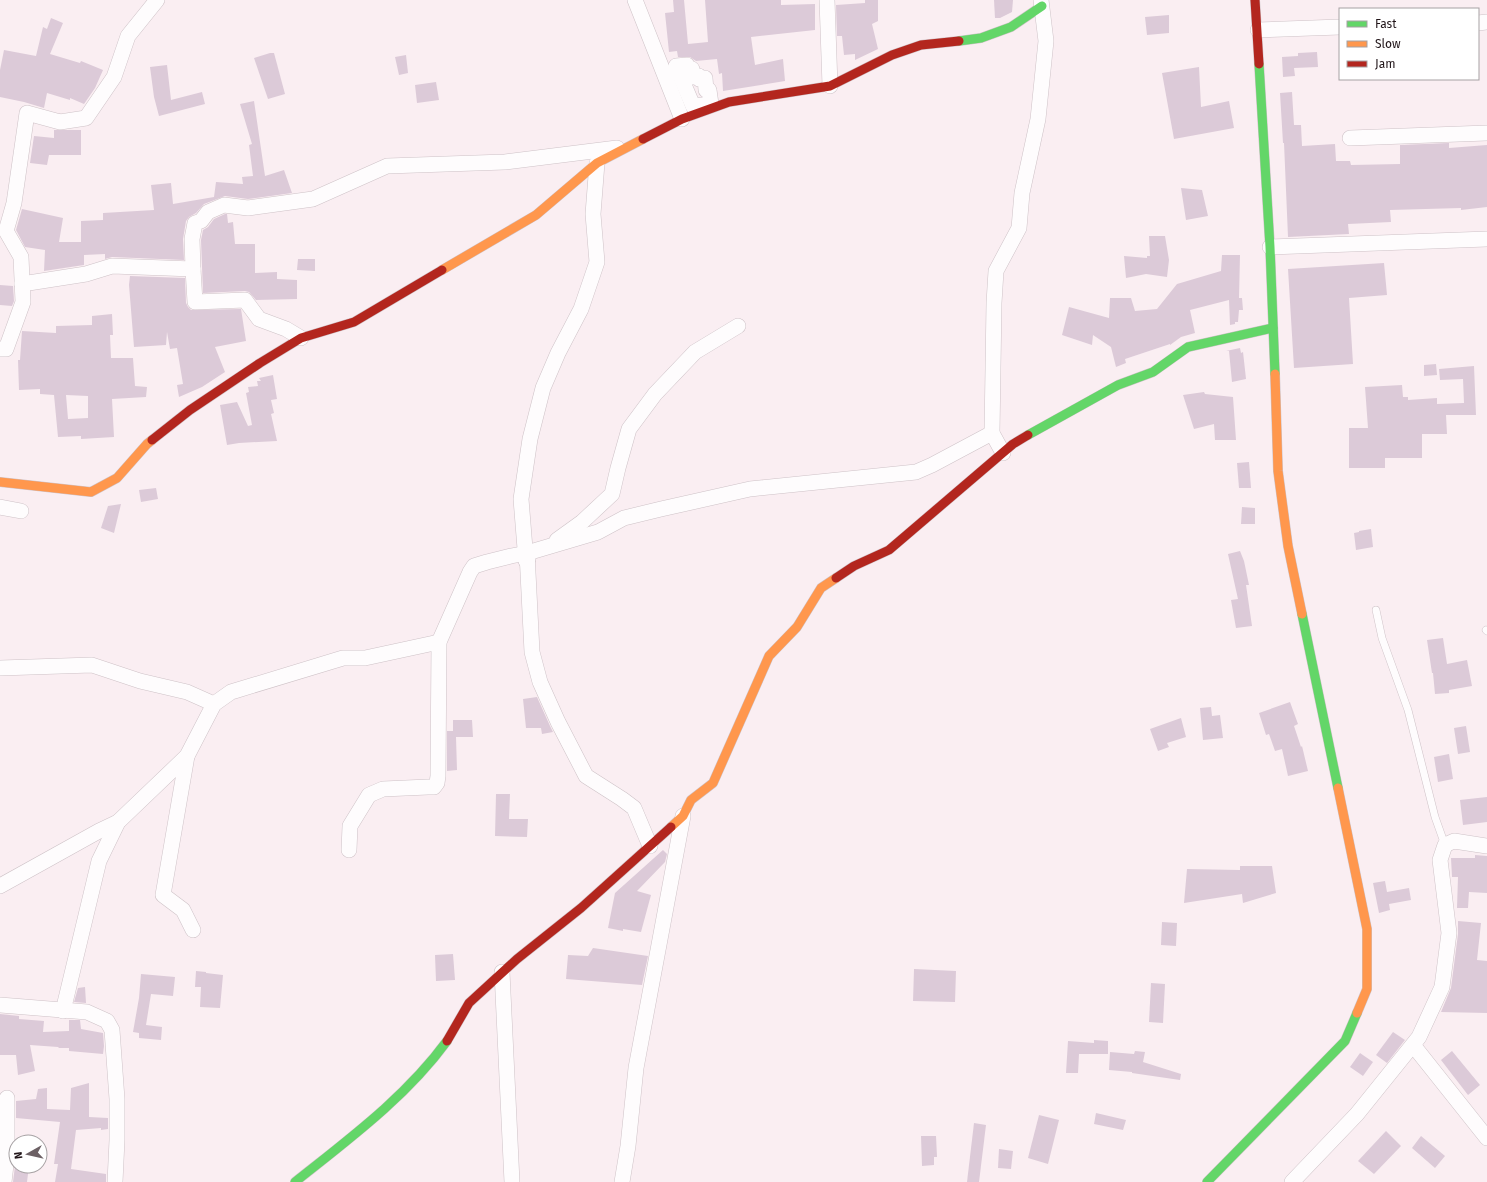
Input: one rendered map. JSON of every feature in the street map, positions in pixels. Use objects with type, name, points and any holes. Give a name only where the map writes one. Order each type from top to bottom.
[{"type":"street","points":[[0,349],[6,348],[23,302],[21,257],[3,231],[14,203],[27,113],[60,122],[86,118],[114,77],[128,36],[157,0]]},
{"type":"street","points":[[635,0],[682,119]]},
{"type":"street","points":[[827,0],[830,86]]},
{"type":"street","points":[[1207,1182],[1345,1041],[1367,989],[1367,929],[1288,546],[1278,472],[1270,247],[1255,0]]},
{"type":"street","points":[[0,482],[91,492],[117,478],[147,444],[190,410],[260,363],[301,338],[354,322],[536,215],[597,163],[682,119],[729,102],[830,86],[892,55],[921,45],[981,38],[1011,27],[1042,3]]},
{"type":"street","points":[[1003,453],[992,433],[994,303],[996,271],[1019,228],[1022,192],[1038,119],[1046,41],[1042,3]]},
{"type":"street","points":[[1258,30],[1339,27]]},
{"type":"street","points":[[1350,138],[1487,133]]},
{"type":"street","points":[[301,338],[286,329],[259,319],[245,300],[195,302],[192,239],[195,223],[200,221],[208,212],[224,205],[248,208],[313,199],[387,166],[505,162],[629,147]]},
{"type":"street","points":[[597,163],[593,214],[597,262],[581,309],[558,353],[543,388],[530,439],[521,499],[526,561],[582,522],[612,494],[629,428],[655,394],[695,352],[738,326]]},
{"type":"street","points":[[1270,247],[1487,239]]},
{"type":"street","points":[[22,284],[86,274],[112,266],[193,269]]},
{"type":"street","points":[[622,1182],[628,1146],[636,1068],[683,816],[691,800],[713,783],[769,656],[797,627],[821,588],[854,566],[889,550],[1013,444],[1118,385],[1152,372],[1188,347],[1273,328]]},
{"type":"street","points":[[349,850],[350,826],[369,795],[382,789],[434,787],[437,783],[439,642],[474,566],[511,556],[527,554],[598,532],[624,518],[750,489],[916,472],[992,433]]},
{"type":"street","points":[[0,507],[22,511]]},
{"type":"street","points":[[527,554],[532,652],[540,682],[558,722],[586,776],[634,808],[650,846]]},
{"type":"street","points":[[193,930],[183,910],[163,895],[187,756],[214,704],[231,692],[344,658],[365,658],[439,642]]},
{"type":"street","points":[[0,668],[92,665],[140,681],[187,692],[214,704]]},
{"type":"street","points":[[0,886],[118,822],[187,756]]},
{"type":"street","points":[[294,1182],[359,1130],[412,1084],[447,1042],[468,1003],[517,959],[581,908],[683,816]]},
{"type":"street","points":[[63,1010],[99,861],[118,822]]},
{"type":"street","points":[[1292,1182],[1357,1114],[1419,1037],[1442,986],[1449,934],[1440,860],[1445,845],[1454,841],[1487,846]]},
{"type":"street","points":[[502,972],[512,1182]]},
{"type":"street","points":[[0,1005],[87,1012],[107,1022],[112,1030],[117,1099],[115,1182]]},
{"type":"street","points":[[1413,1045],[1487,1138]]},
{"type":"street","points":[[4,1182],[7,1156],[7,1098]]},
{"type":"lane","points":[[1376,610],[1382,638],[1408,710],[1435,817],[1445,845]]},
{"type":"building","points":[[673,0],[684,0],[688,44],[708,42],[705,0],[781,0],[781,5],[815,4],[815,30],[751,37],[755,65],[783,59],[785,81],[723,91],[722,73],[719,74],[717,59],[696,61],[690,57],[678,57],[677,51],[669,52],[665,13],[674,12]]},
{"type":"building","points":[[865,0],[878,0],[878,21],[872,24],[878,49],[855,60],[855,54],[844,55],[842,36],[837,36],[836,5],[865,3]]},
{"type":"building","points":[[994,0],[1013,0],[1012,12],[1000,18],[995,18]]},
{"type":"building","points":[[1169,15],[1169,33],[1147,35],[1145,17]]},
{"type":"building","points":[[51,18],[63,23],[50,54],[80,63],[81,61],[103,70],[95,88],[84,104],[70,98],[70,100],[47,93],[44,108],[0,97],[0,70],[4,50],[36,56],[43,27],[47,29]]},
{"type":"building","points":[[1317,52],[1318,67],[1294,68],[1295,76],[1283,77],[1282,57],[1298,56],[1298,53]]},
{"type":"building","points":[[274,53],[285,94],[268,99],[254,58]]},
{"type":"building","points":[[406,55],[408,73],[399,75],[395,57]]},
{"type":"building","points":[[167,65],[171,100],[202,92],[205,104],[159,116],[154,97],[150,67]]},
{"type":"building","points":[[1199,67],[1201,107],[1229,101],[1234,128],[1174,139],[1162,73]]},
{"type":"building","points":[[436,82],[439,100],[417,103],[415,85]]},
{"type":"building","points":[[1292,92],[1294,125],[1301,125],[1302,146],[1335,144],[1336,161],[1350,161],[1351,165],[1400,164],[1400,145],[1449,143],[1449,148],[1487,145],[1487,207],[1461,210],[1461,208],[1390,210],[1391,222],[1348,224],[1349,234],[1288,237],[1284,143],[1280,93]]},
{"type":"building","points":[[254,101],[265,176],[284,170],[292,193],[248,199],[225,196],[204,204],[186,221],[183,239],[184,260],[112,257],[105,259],[105,254],[84,255],[84,265],[44,271],[45,250],[25,247],[16,230],[22,209],[63,218],[59,242],[81,242],[81,221],[103,220],[103,213],[154,210],[151,185],[171,183],[173,204],[214,197],[216,182],[243,184],[242,177],[253,176],[249,145],[252,144],[240,104]]},
{"type":"building","points":[[54,130],[81,130],[81,155],[49,155],[47,165],[30,163],[34,136],[54,138]]},
{"type":"building","points":[[1181,188],[1202,190],[1208,216],[1186,220]]},
{"type":"building","points":[[227,214],[228,223],[233,222],[235,244],[255,244],[255,273],[277,272],[277,279],[297,280],[297,299],[256,300],[249,292],[245,291],[203,293],[201,240],[203,230],[208,227],[214,219]]},
{"type":"building","points":[[1149,236],[1165,236],[1169,260],[1167,277],[1146,274],[1126,278],[1124,256],[1147,258],[1147,256],[1150,256]]},
{"type":"building","points":[[1222,255],[1240,255],[1239,298],[1242,298],[1243,310],[1239,310],[1238,322],[1235,322],[1235,324],[1230,325],[1229,300],[1190,310],[1195,333],[1181,337],[1170,345],[1125,359],[1126,363],[1116,367],[1111,347],[1093,335],[1092,345],[1062,335],[1069,307],[1109,318],[1110,298],[1131,298],[1135,311],[1157,309],[1177,284],[1221,271]]},
{"type":"building","points":[[298,259],[315,259],[315,271],[297,270]]},
{"type":"building","points":[[1384,263],[1387,295],[1349,298],[1353,364],[1294,368],[1288,269]]},
{"type":"building","points":[[130,276],[185,278],[186,303],[191,310],[241,309],[246,341],[215,347],[225,372],[202,387],[179,397],[177,385],[183,384],[177,348],[170,349],[167,332],[166,345],[134,347],[129,285]]},
{"type":"building","points":[[0,285],[13,286],[14,301],[12,306],[0,305]]},
{"type":"building","points":[[112,314],[113,335],[110,335],[111,358],[133,358],[135,386],[147,387],[146,397],[112,399],[114,437],[81,439],[81,436],[58,437],[54,395],[40,394],[40,389],[19,390],[18,360],[20,360],[22,331],[56,333],[56,326],[92,325],[92,316]],"holes":[[[66,395],[88,396],[88,418],[68,419]]]},
{"type":"building","points":[[1240,348],[1241,353],[1243,352],[1246,379],[1232,382],[1229,351],[1226,351]]},
{"type":"building","points":[[1436,364],[1437,375],[1424,376],[1424,365]]},
{"type":"building","points":[[1474,366],[1476,415],[1446,415],[1447,434],[1422,434],[1422,458],[1385,458],[1385,468],[1349,468],[1349,428],[1368,428],[1365,387],[1402,385],[1403,397],[1408,397],[1408,400],[1437,398],[1437,404],[1464,403],[1463,379],[1440,380],[1439,369]]},
{"type":"building","points":[[273,375],[277,399],[271,400],[274,413],[271,414],[277,441],[227,445],[220,405],[237,402],[248,426],[252,425],[246,393],[249,392],[248,387],[258,386],[257,381],[261,381],[259,378]]},
{"type":"building","points":[[1204,392],[1205,394],[1233,397],[1236,440],[1215,440],[1214,424],[1194,429],[1183,395]]},
{"type":"building","points":[[1249,462],[1251,488],[1239,488],[1237,463]]},
{"type":"building","points":[[156,488],[158,499],[141,502],[139,490]]},
{"type":"building","points":[[121,504],[114,533],[101,528],[108,506]]},
{"type":"building","points":[[1242,507],[1255,508],[1255,524],[1241,524]]},
{"type":"building","points":[[1371,529],[1373,547],[1356,550],[1354,533]]},
{"type":"building","points":[[1240,551],[1244,561],[1249,585],[1246,585],[1252,626],[1236,628],[1231,600],[1238,599],[1228,554]]},
{"type":"building","points":[[1443,638],[1447,664],[1467,660],[1472,686],[1449,690],[1449,693],[1435,694],[1427,640]]},
{"type":"building","points":[[537,697],[553,732],[542,734],[541,728],[526,728],[523,699]]},
{"type":"building","points":[[1290,702],[1298,724],[1294,726],[1301,747],[1302,746],[1308,771],[1288,776],[1282,749],[1275,751],[1269,734],[1266,735],[1259,713]]},
{"type":"building","points":[[1211,707],[1212,716],[1220,715],[1223,738],[1203,740],[1200,708]]},
{"type":"building","points":[[1181,718],[1186,737],[1167,743],[1169,747],[1158,751],[1150,729]]},
{"type":"building","points":[[453,720],[472,720],[473,737],[456,737],[457,770],[447,771],[447,731],[453,731]]},
{"type":"building","points":[[1466,726],[1470,752],[1458,754],[1454,728]]},
{"type":"building","points":[[1449,754],[1453,779],[1438,782],[1434,757]]},
{"type":"building","points":[[496,794],[510,794],[509,819],[528,819],[527,837],[495,836]]},
{"type":"building","points":[[1487,797],[1487,822],[1463,825],[1460,800]]},
{"type":"building","points":[[663,850],[667,854],[665,862],[637,891],[651,895],[641,932],[608,928],[615,893]]},
{"type":"building","points":[[1475,855],[1487,856],[1487,893],[1469,892],[1468,908],[1457,908],[1458,877],[1452,877],[1451,858],[1475,858]]},
{"type":"building","points":[[1240,866],[1272,866],[1276,893],[1243,903],[1242,894],[1184,903],[1187,869],[1240,870]]},
{"type":"building","points":[[1385,881],[1387,892],[1409,888],[1411,900],[1389,904],[1390,910],[1379,913],[1373,883]]},
{"type":"building","points":[[1458,921],[1481,923],[1477,960],[1487,961],[1487,1013],[1441,1012],[1451,988],[1458,934]]},
{"type":"building","points":[[1162,922],[1177,923],[1176,946],[1161,945]]},
{"type":"building","points":[[593,948],[648,956],[642,985],[566,979],[568,955],[588,956]]},
{"type":"building","points":[[453,954],[455,980],[436,981],[435,955]]},
{"type":"building","points":[[914,969],[956,971],[955,1002],[913,1001]]},
{"type":"building","points":[[196,971],[223,975],[220,1008],[200,1007],[201,987],[195,987]]},
{"type":"building","points":[[141,974],[175,977],[173,996],[151,994],[146,1025],[162,1027],[161,1040],[139,1038],[139,1033],[133,1032],[139,998]]},
{"type":"building","points":[[1151,983],[1165,984],[1163,1023],[1149,1022]]},
{"type":"building","points":[[85,987],[86,1003],[74,1002],[78,988]]},
{"type":"building","points":[[0,1014],[19,1016],[19,1019],[44,1021],[43,1032],[69,1031],[69,1020],[80,1020],[81,1029],[103,1033],[103,1054],[69,1051],[69,1048],[30,1045],[35,1071],[18,1075],[16,1055],[0,1055]]},
{"type":"building","points":[[1393,1032],[1405,1040],[1387,1063],[1376,1055]]},
{"type":"building","points":[[1094,1040],[1108,1041],[1108,1054],[1079,1054],[1078,1073],[1066,1073],[1068,1041],[1094,1043]]},
{"type":"building","points":[[1135,1051],[1145,1052],[1143,1062],[1181,1074],[1180,1080],[1132,1072],[1109,1070],[1110,1052],[1134,1054]]},
{"type":"building","points":[[1452,1051],[1480,1085],[1468,1095],[1441,1060]]},
{"type":"building","points":[[1360,1053],[1373,1062],[1363,1076],[1350,1067]]},
{"type":"building","points":[[89,1083],[89,1117],[108,1118],[108,1129],[101,1130],[101,1128],[76,1130],[71,1169],[106,1174],[106,1182],[55,1182],[58,1164],[54,1164],[60,1122],[16,1118],[16,1101],[36,1099],[38,1089],[47,1088],[47,1109],[70,1110],[71,1088]]},
{"type":"building","points":[[1096,1113],[1126,1120],[1123,1130],[1094,1124]]},
{"type":"building","points":[[1039,1115],[1059,1120],[1048,1164],[1028,1158]]},
{"type":"building","points":[[974,1123],[986,1125],[979,1182],[967,1182]]},
{"type":"building","points":[[1386,1131],[1401,1146],[1374,1174],[1358,1161]]},
{"type":"building","points":[[921,1136],[936,1136],[937,1157],[934,1157],[934,1165],[922,1166]]},
{"type":"building","points":[[1421,1136],[1445,1156],[1435,1168],[1412,1148]]},
{"type":"building","points":[[999,1149],[1013,1151],[1011,1169],[998,1168]]},
{"type":"building","points":[[14,1174],[28,1174],[27,1182],[13,1182]]},
{"type":"traffic: fast","points":[[959,41],[981,38],[1011,27],[1042,6]]},
{"type":"traffic: fast","points":[[1259,64],[1270,247],[1275,374]]},
{"type":"traffic: fast","points":[[1028,435],[1118,385],[1153,372],[1188,347],[1273,328]]},
{"type":"traffic: fast","points":[[1302,614],[1338,788]]},
{"type":"traffic: fast","points":[[1207,1182],[1345,1041],[1357,1013]]},
{"type":"traffic: fast","points":[[295,1182],[356,1133],[395,1099],[414,1081],[447,1041]]},
{"type":"traffic: slow","points":[[442,270],[536,215],[597,163],[643,139]]},
{"type":"traffic: slow","points":[[1275,374],[1278,471],[1288,546],[1302,614]]},
{"type":"traffic: slow","points":[[0,482],[91,492],[117,478],[152,440]]},
{"type":"traffic: slow","points":[[671,827],[683,816],[691,800],[713,783],[769,656],[797,627],[821,588],[836,578]]},
{"type":"traffic: slow","points":[[1338,788],[1367,929],[1367,989],[1357,1013]]},
{"type":"traffic: jam","points":[[1255,0],[1259,64]]},
{"type":"traffic: jam","points":[[643,139],[682,119],[729,102],[830,86],[892,55],[921,45],[959,41]]},
{"type":"traffic: jam","points":[[152,440],[190,410],[260,363],[301,338],[354,322],[442,270]]},
{"type":"traffic: jam","points":[[836,578],[854,566],[889,550],[1013,444],[1028,435]]},
{"type":"traffic: jam","points":[[447,1041],[469,1003],[517,959],[581,908],[671,827]]}]
